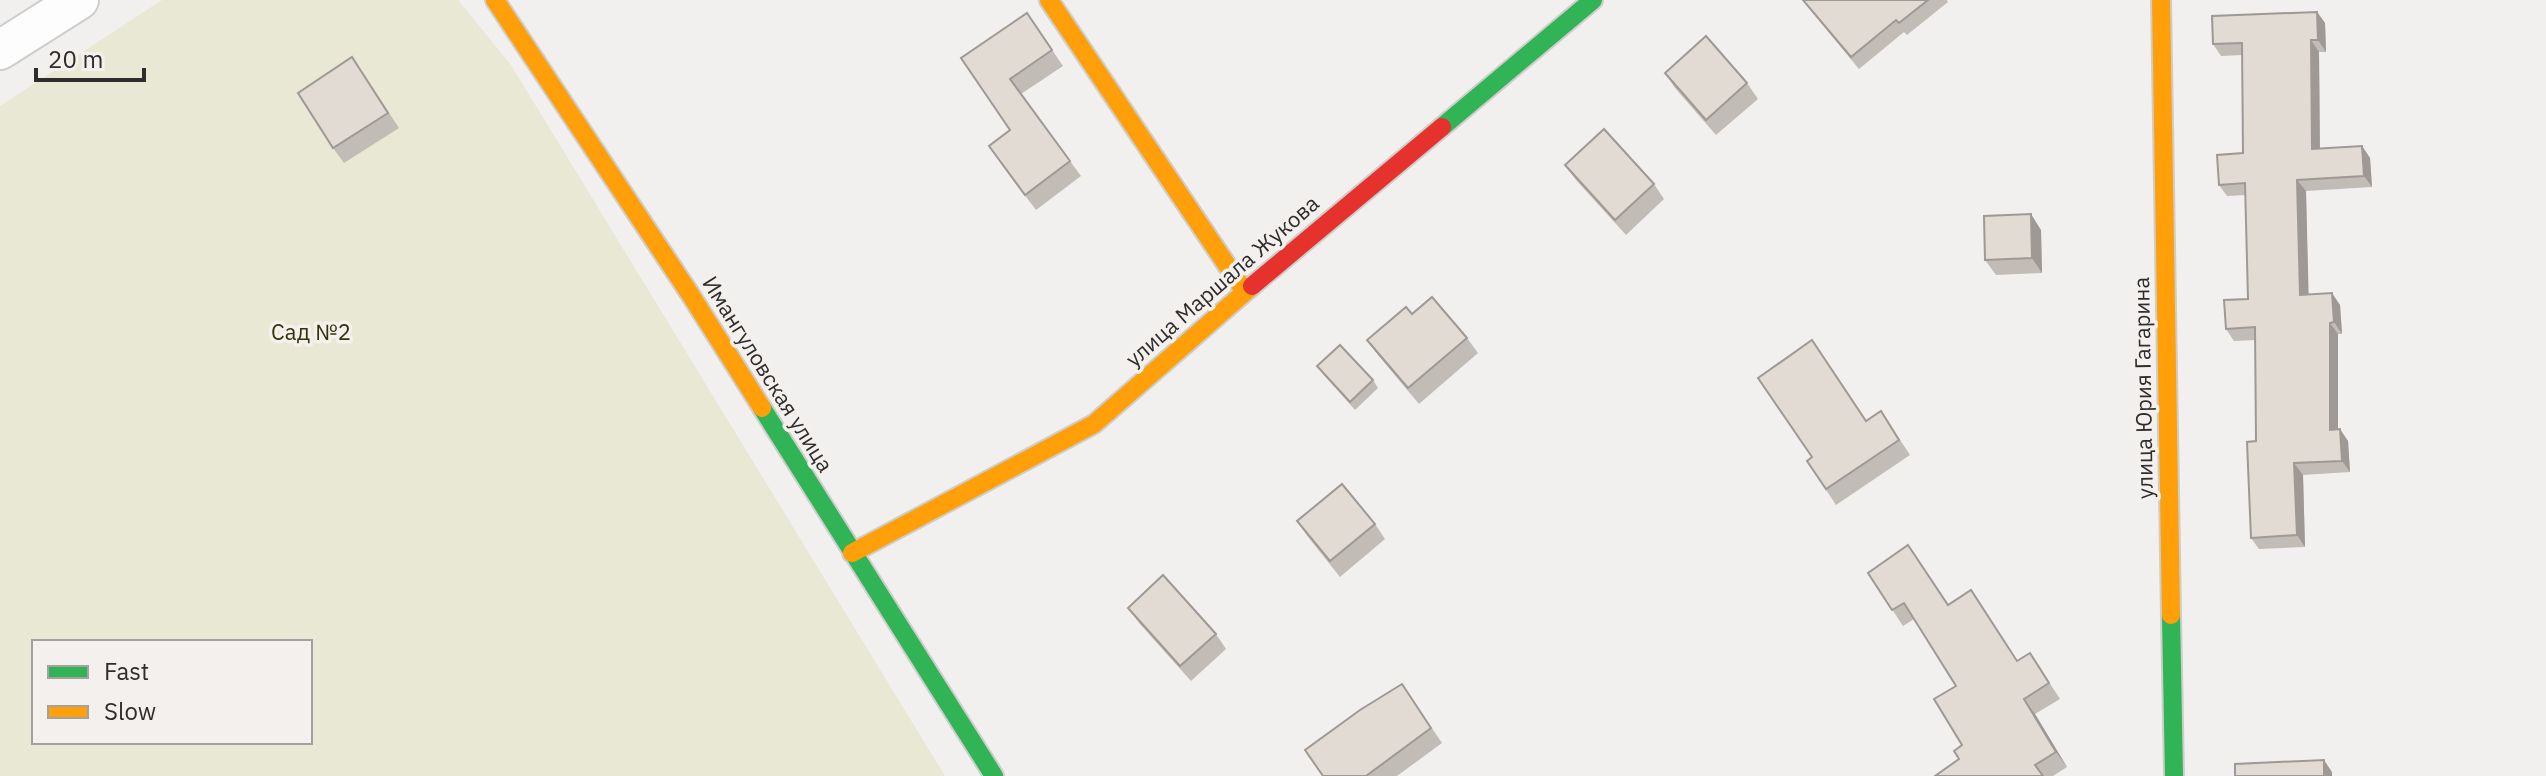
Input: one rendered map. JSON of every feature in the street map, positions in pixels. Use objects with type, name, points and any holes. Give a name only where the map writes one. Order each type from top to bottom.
[{"type":"street","points":[[0,50],[79,0]]},
{"type":"street","name":"Имангуловская улица","points":[[495,0],[681,281],[994,776]]},
{"type":"street","points":[[1049,0],[1245,292]]},
{"type":"street","name":"улица Маршала Жукова","points":[[852,553],[1094,424],[1245,292],[1593,0]]},
{"type":"street","name":"улица Юрия Гагарина","points":[[2161,0],[2174,776]]},
{"type":"green space","name":"Сад №2","points":[[162,0],[458,0],[511,65],[945,776],[0,776],[0,106]]},
{"type":"building","points":[[1803,0],[1928,0],[1899,23],[1896,20],[1851,57]]},
{"type":"building","points":[[2317,12],[2318,40],[2311,40],[2312,149],[2362,146],[2364,176],[2297,180],[2300,295],[2332,293],[2334,322],[2330,323],[2330,430],[2340,429],[2342,461],[2294,463],[2297,535],[2251,538],[2247,442],[2256,441],[2255,327],[2226,329],[2224,300],[2248,299],[2245,183],[2219,185],[2217,155],[2243,153],[2242,43],[2213,44],[2212,16]]},
{"type":"building","points":[[1027,13],[1052,50],[1010,79],[1070,161],[1025,195],[989,146],[1010,130],[961,58]]},
{"type":"building","points":[[1706,36],[1747,83],[1706,120],[1665,73]]},
{"type":"building","points":[[352,57],[388,113],[333,148],[298,93]]},
{"type":"building","points":[[1604,129],[1654,184],[1615,220],[1565,165]]},
{"type":"building","points":[[2031,214],[2032,258],[1985,260],[1984,216]]},
{"type":"building","points":[[1432,297],[1467,338],[1408,388],[1367,340],[1406,307],[1412,314]]},
{"type":"building","points":[[1812,340],[1866,421],[1881,411],[1899,440],[1826,489],[1807,461],[1812,457],[1758,378]]},
{"type":"building","points":[[1340,345],[1373,380],[1350,402],[1317,366]]},
{"type":"building","points":[[1342,484],[1375,524],[1330,561],[1297,521]]},
{"type":"building","points":[[1908,545],[1948,605],[1971,590],[2017,661],[2030,653],[2049,683],[2024,699],[2056,752],[2035,765],[2043,776],[1935,776],[1959,759],[1954,751],[1962,745],[1934,699],[1956,686],[1904,603],[1892,610],[1868,573]]},
{"type":"building","points":[[1163,575],[1216,634],[1180,666],[1128,608]]},
{"type":"building","points":[[1402,684],[1431,728],[1366,776],[1323,776],[1305,750]]},
{"type":"building","points":[[2324,760],[2324,776],[2235,776],[2235,764]]},
{"type":"traffic: fast","points":[[1442,127],[1593,0]]},
{"type":"traffic: fast","points":[[762,408],[994,776]]},
{"type":"traffic: fast","points":[[2171,615],[2174,776]]},
{"type":"traffic: slow","points":[[495,0],[762,408]]},
{"type":"traffic: slow","points":[[1049,0],[1245,292]]},
{"type":"traffic: slow","points":[[2161,0],[2171,615]]},
{"type":"traffic: slow","points":[[852,553],[1094,424],[1252,286]]},
{"type":"traffic: jam","points":[[1252,286],[1442,127]]}]
